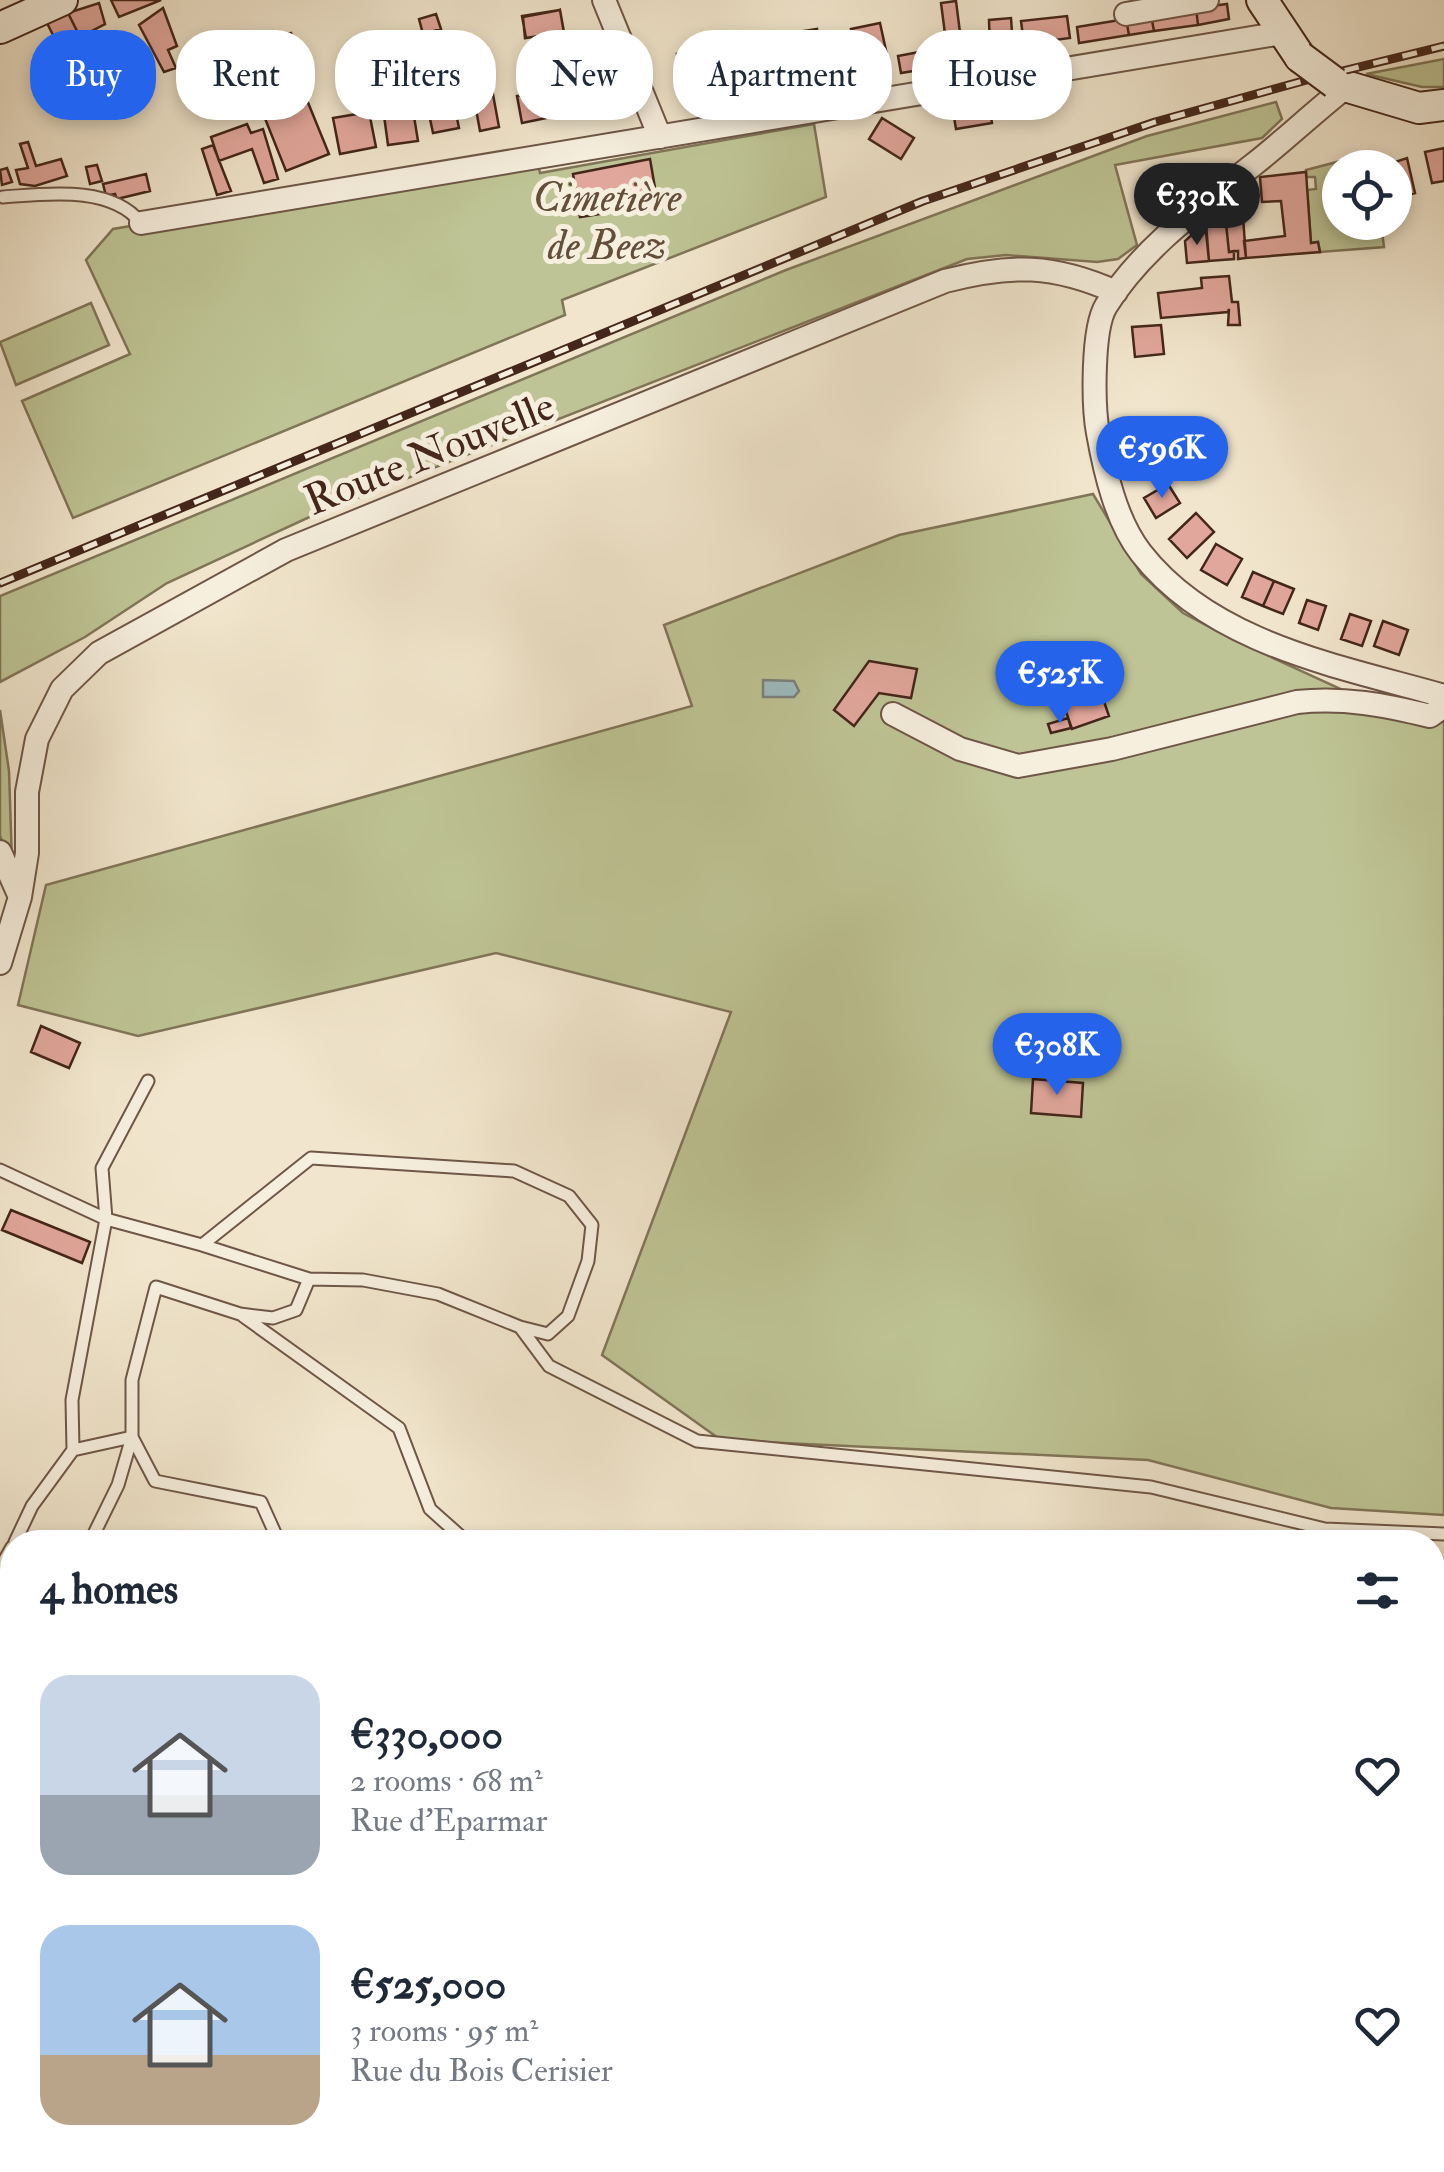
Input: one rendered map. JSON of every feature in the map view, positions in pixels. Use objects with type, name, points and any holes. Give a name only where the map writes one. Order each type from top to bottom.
[{"type":"main road","points":[[0,28],[62,0]]},
{"type":"main road","points":[[1262,0],[1290,45],[1340,85],[1419,108],[1444,105]]},
{"type":"street","points":[[604,0],[660,137]]},
{"type":"street","points":[[1126,14],[1207,0]]},
{"type":"street","points":[[141,223],[660,137],[1290,45]]},
{"type":"street","points":[[1340,85],[1204,203],[1116,292],[1103,310],[1095,364],[1094,414],[1120,514],[1140,551],[1173,587],[1229,624],[1298,654],[1444,696]]},
{"type":"street","name":"Route Nouvelle","points":[[0,963],[28,854],[27,792],[37,739],[62,690],[100,653],[286,550],[945,281],[992,269],[1035,270],[1079,276],[1116,292]]},
{"type":"street","points":[[893,714],[960,749],[1018,766],[1112,749],[1297,702],[1355,700],[1430,716],[1444,706]]},
{"type":"street","points":[[0,852],[20,897]]},
{"type":"lane","points":[[3,197],[77,194],[132,210],[141,223]]},
{"type":"lane","points":[[21,1530],[32,1506],[74,1450],[72,1400],[106,1219],[102,1168],[148,1081]]},
{"type":"lane","points":[[0,1170],[106,1219],[308,1279],[363,1280],[438,1294],[548,1334],[568,1316],[588,1261],[592,1225],[569,1196],[514,1170],[311,1158],[202,1245]]},
{"type":"lane","points":[[96,1530],[118,1485],[132,1437],[132,1380],[156,1287],[240,1314],[272,1318],[296,1310],[308,1279]]},
{"type":"lane","points":[[240,1314],[399,1428],[430,1509],[454,1530]]},
{"type":"lane","points":[[520,1327],[549,1366],[697,1441],[1151,1487],[1325,1529],[1349,1530]]},
{"type":"lane","points":[[74,1450],[132,1437]]},
{"type":"lane","points":[[132,1437],[155,1481],[260,1502],[273,1530]]},
{"type":"green space","points":[[1444,59],[1444,87],[1422,87],[1366,74]]},
{"type":"green space","points":[[1276,102],[1282,119],[1262,138],[1115,165],[1137,245],[1118,259],[1097,262],[1006,255],[967,259],[316,514],[167,583],[85,637],[0,682],[0,596],[786,270],[1147,136]]},
{"type":"green space","name":"Cimetière de Beez","points":[[814,124],[826,197],[562,300],[565,315],[73,518],[22,401],[130,354],[86,260],[113,229],[536,157],[540,173]]},
{"type":"green space","points":[[1322,166],[1322,240],[1383,240],[1384,247],[1320,252],[1318,242],[1311,243],[1307,190],[1316,189],[1315,177],[1306,177],[1306,170]]},
{"type":"green space","points":[[91,303],[109,345],[16,385],[0,342]]},
{"type":"green space","points":[[1093,494],[1141,574],[1183,613],[1397,715],[1444,722],[1444,1515],[1331,1508],[1148,1460],[721,1440],[602,1355],[731,1012],[496,953],[138,1036],[18,1005],[46,885],[692,706],[664,625],[899,535]]},
{"type":"green space","points":[[0,710],[9,771],[12,862],[0,836]]},
{"type":"water","points":[[763,680],[794,681],[799,691],[794,697],[763,697]]},
{"type":"building","points":[[111,0],[161,0],[119,17]]},
{"type":"building","points":[[956,1],[960,30],[944,30],[941,3]]},
{"type":"building","points":[[99,3],[105,24],[93,30],[76,30],[68,13]]},
{"type":"building","points":[[1227,4],[1229,19],[1198,25],[1196,8]]},
{"type":"building","points":[[163,8],[176,43],[168,50],[176,68],[164,72],[156,57],[156,30],[142,30],[139,25]]},
{"type":"building","points":[[1196,8],[1198,25],[1154,31],[1151,15]]},
{"type":"building","points":[[560,10],[563,30],[524,30],[523,17]]},
{"type":"building","points":[[560,10],[564,30],[525,30],[522,16]]},
{"type":"building","points":[[68,13],[76,30],[50,30],[46,21]]},
{"type":"building","points":[[436,14],[441,29],[422,30],[419,19]]},
{"type":"building","points":[[1151,15],[1154,31],[1129,35],[1126,19]]},
{"type":"building","points":[[1067,16],[1069,30],[1022,30],[1021,21]]},
{"type":"building","points":[[1011,18],[1012,30],[989,30],[989,20]]},
{"type":"building","points":[[1126,19],[1129,35],[1079,43],[1077,27]]},
{"type":"building","points":[[880,23],[882,30],[851,30]]},
{"type":"building","points":[[912,53],[912,71],[901,73],[898,56]]},
{"type":"building","points":[[496,111],[499,127],[480,131],[478,120],[496,120]]},
{"type":"building","points":[[333,118],[371,120],[376,147],[340,154]]},
{"type":"building","points":[[266,120],[315,120],[329,154],[286,171]]},
{"type":"building","points":[[385,120],[415,120],[418,141],[388,145]]},
{"type":"building","points":[[430,120],[457,120],[459,128],[433,133]]},
{"type":"building","points":[[881,120],[914,138],[901,159],[869,139]]},
{"type":"building","points":[[954,120],[992,120],[992,123],[956,129]]},
{"type":"building","points":[[247,124],[251,133],[263,129],[278,179],[264,183],[252,149],[219,161],[211,137]]},
{"type":"building","points":[[28,142],[36,166],[61,159],[67,176],[35,186],[20,184],[16,170],[28,168],[20,144]]},
{"type":"building","points":[[213,145],[231,191],[217,195],[202,149]]},
{"type":"building","points":[[1444,148],[1444,181],[1432,183],[1425,152]]},
{"type":"building","points":[[650,159],[658,205],[580,217],[573,174]]},
{"type":"building","points":[[97,165],[102,181],[90,184],[86,167]]},
{"type":"building","points":[[7,168],[12,182],[2,185],[0,170]]},
{"type":"building","points":[[1306,172],[1311,243],[1318,242],[1320,252],[1246,258],[1244,241],[1285,236],[1281,201],[1262,202],[1260,177]]},
{"type":"building","points":[[146,174],[150,191],[117,199],[115,194],[106,196],[103,184]]},
{"type":"building","points":[[1235,217],[1243,217],[1246,258],[1238,259],[1238,251],[1229,252],[1226,224],[1235,223]]},
{"type":"building","points":[[1226,223],[1229,252],[1234,251],[1234,259],[1209,261],[1206,224]]},
{"type":"building","points":[[1206,232],[1209,261],[1187,263],[1185,241],[1194,233]]},
{"type":"building","points":[[1229,276],[1232,302],[1238,302],[1240,325],[1228,325],[1229,309],[1161,318],[1158,293],[1202,288],[1201,278]]},
{"type":"building","points":[[1161,325],[1164,354],[1135,357],[1132,327]]},
{"type":"building","points":[[1168,418],[1174,447],[1141,454],[1135,424]]},
{"type":"building","points":[[1168,484],[1180,503],[1156,518],[1144,498]]},
{"type":"building","points":[[1196,513],[1214,532],[1187,558],[1169,539]]},
{"type":"building","points":[[1216,544],[1242,559],[1227,585],[1201,570]]},
{"type":"building","points":[[1253,572],[1274,581],[1263,606],[1242,597]]},
{"type":"building","points":[[1274,581],[1294,589],[1283,614],[1263,606]]},
{"type":"building","points":[[1307,600],[1326,606],[1318,630],[1299,623]]},
{"type":"building","points":[[1350,614],[1371,621],[1362,646],[1341,639]]},
{"type":"building","points":[[1383,621],[1408,630],[1399,655],[1374,646]]},
{"type":"building","points":[[1044,647],[1048,663],[1034,667],[1030,651]]},
{"type":"building","points":[[869,661],[917,669],[911,698],[879,693],[854,726],[834,710]]},
{"type":"building","points":[[1100,690],[1109,716],[1072,729],[1063,703]]},
{"type":"building","points":[[1068,718],[1071,728],[1051,733],[1048,724]]},
{"type":"building","points":[[41,1026],[80,1043],[69,1068],[31,1052]]},
{"type":"building","points":[[1033,1079],[1083,1083],[1081,1117],[1031,1113]]},
{"type":"building","points":[[11,1210],[90,1242],[82,1263],[2,1230]]},
{"type":"railway","points":[[0,583],[923,201],[1155,122],[1444,46]]}]
